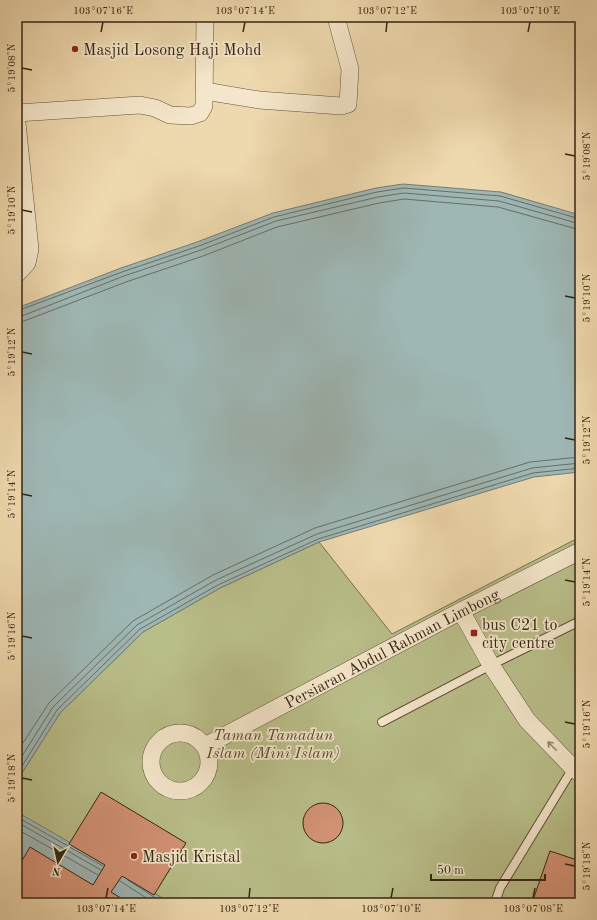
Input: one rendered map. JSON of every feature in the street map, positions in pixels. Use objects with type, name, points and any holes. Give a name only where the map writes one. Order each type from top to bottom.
[{"type":"street","points":[[17,114],[140,105],[155,108],[170,116],[192,116],[200,113],[204,106],[205,17]]},
{"type":"street","points":[[204,90],[260,100],[341,106],[348,104],[350,69],[336,17]]},
{"type":"street","points":[[17,123],[30,249],[27,263],[17,274]]},
{"type":"street","name":"Persiaran Abdul Rahman Limbong","points":[[205,746],[461,611],[580,551]]},
{"type":"street","points":[[461,611],[491,665],[527,720],[577,770]]},
{"type":"lane","points":[[382,722],[491,665],[580,621]]},
{"type":"lane","points":[[495,903],[500,888],[577,770]]},
{"type":"green space","name":"Taman Tamadun Islam (Mini Islam)","points":[[580,537],[580,903],[17,903],[17,784],[22,773],[60,713],[143,632],[220,588],[319,542],[392,634]]},
{"type":"water","points":[[403,184],[501,192],[580,215],[580,472],[534,477],[319,542],[220,588],[143,632],[60,713],[22,773],[17,784],[17,308],[121,268],[197,242],[273,213],[376,188]]},
{"type":"water","points":[[17,812],[123,873],[170,903],[17,903]]},
{"type":"building","name":"Masjid Kristal","points":[[101,792],[186,843],[154,895],[122,876],[111,892],[129,903],[17,903],[17,869],[30,847],[93,885],[105,865],[69,844]]},
{"type":"building","points":[[323,803],[331,805],[337,809],[341,815],[343,823],[341,831],[337,837],[331,841],[323,843],[315,841],[309,837],[305,831],[303,823],[305,815],[309,809],[315,805]]},
{"type":"building","points":[[550,851],[580,861],[580,903],[532,903]]},
{"type":"place","name":"Masjid Losong Haji Mohd","points":[[75,49]]},
{"type":"place","name":"bus C21 to city centre","points":[[474,633]]},
{"type":"place","name":"Masjid Kristal","points":[[134,856]]}]
